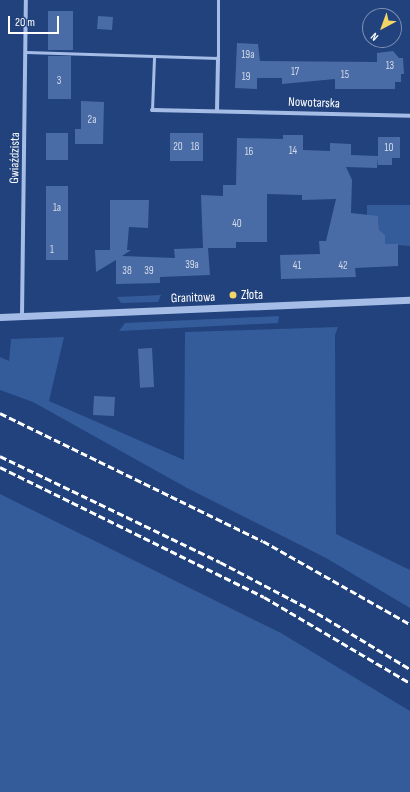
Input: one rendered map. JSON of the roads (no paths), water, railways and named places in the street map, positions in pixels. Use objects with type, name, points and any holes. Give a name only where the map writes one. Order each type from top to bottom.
[{"type":"street","name":"Gwiaździsta","points":[[22,317],[26,52],[24,8],[26,0]]},
{"type":"street","points":[[217,111],[218,58]]},
{"type":"street","name":"Nowotarska","points":[[152,110],[410,116]]},
{"type":"street","name":"Granitowa","points":[[0,317],[410,300]]},
{"type":"lane","points":[[26,52],[218,58],[218,0]]},
{"type":"lane","points":[[152,110],[154,57]]},
{"type":"railway","points":[[0,413],[263,541],[410,624]]},
{"type":"railway","points":[[0,456],[220,562],[317,613],[410,669]]},
{"type":"railway","points":[[0,467],[264,597],[410,683]]},
{"type":"place","name":"Złota","points":[[233,295]]}]
